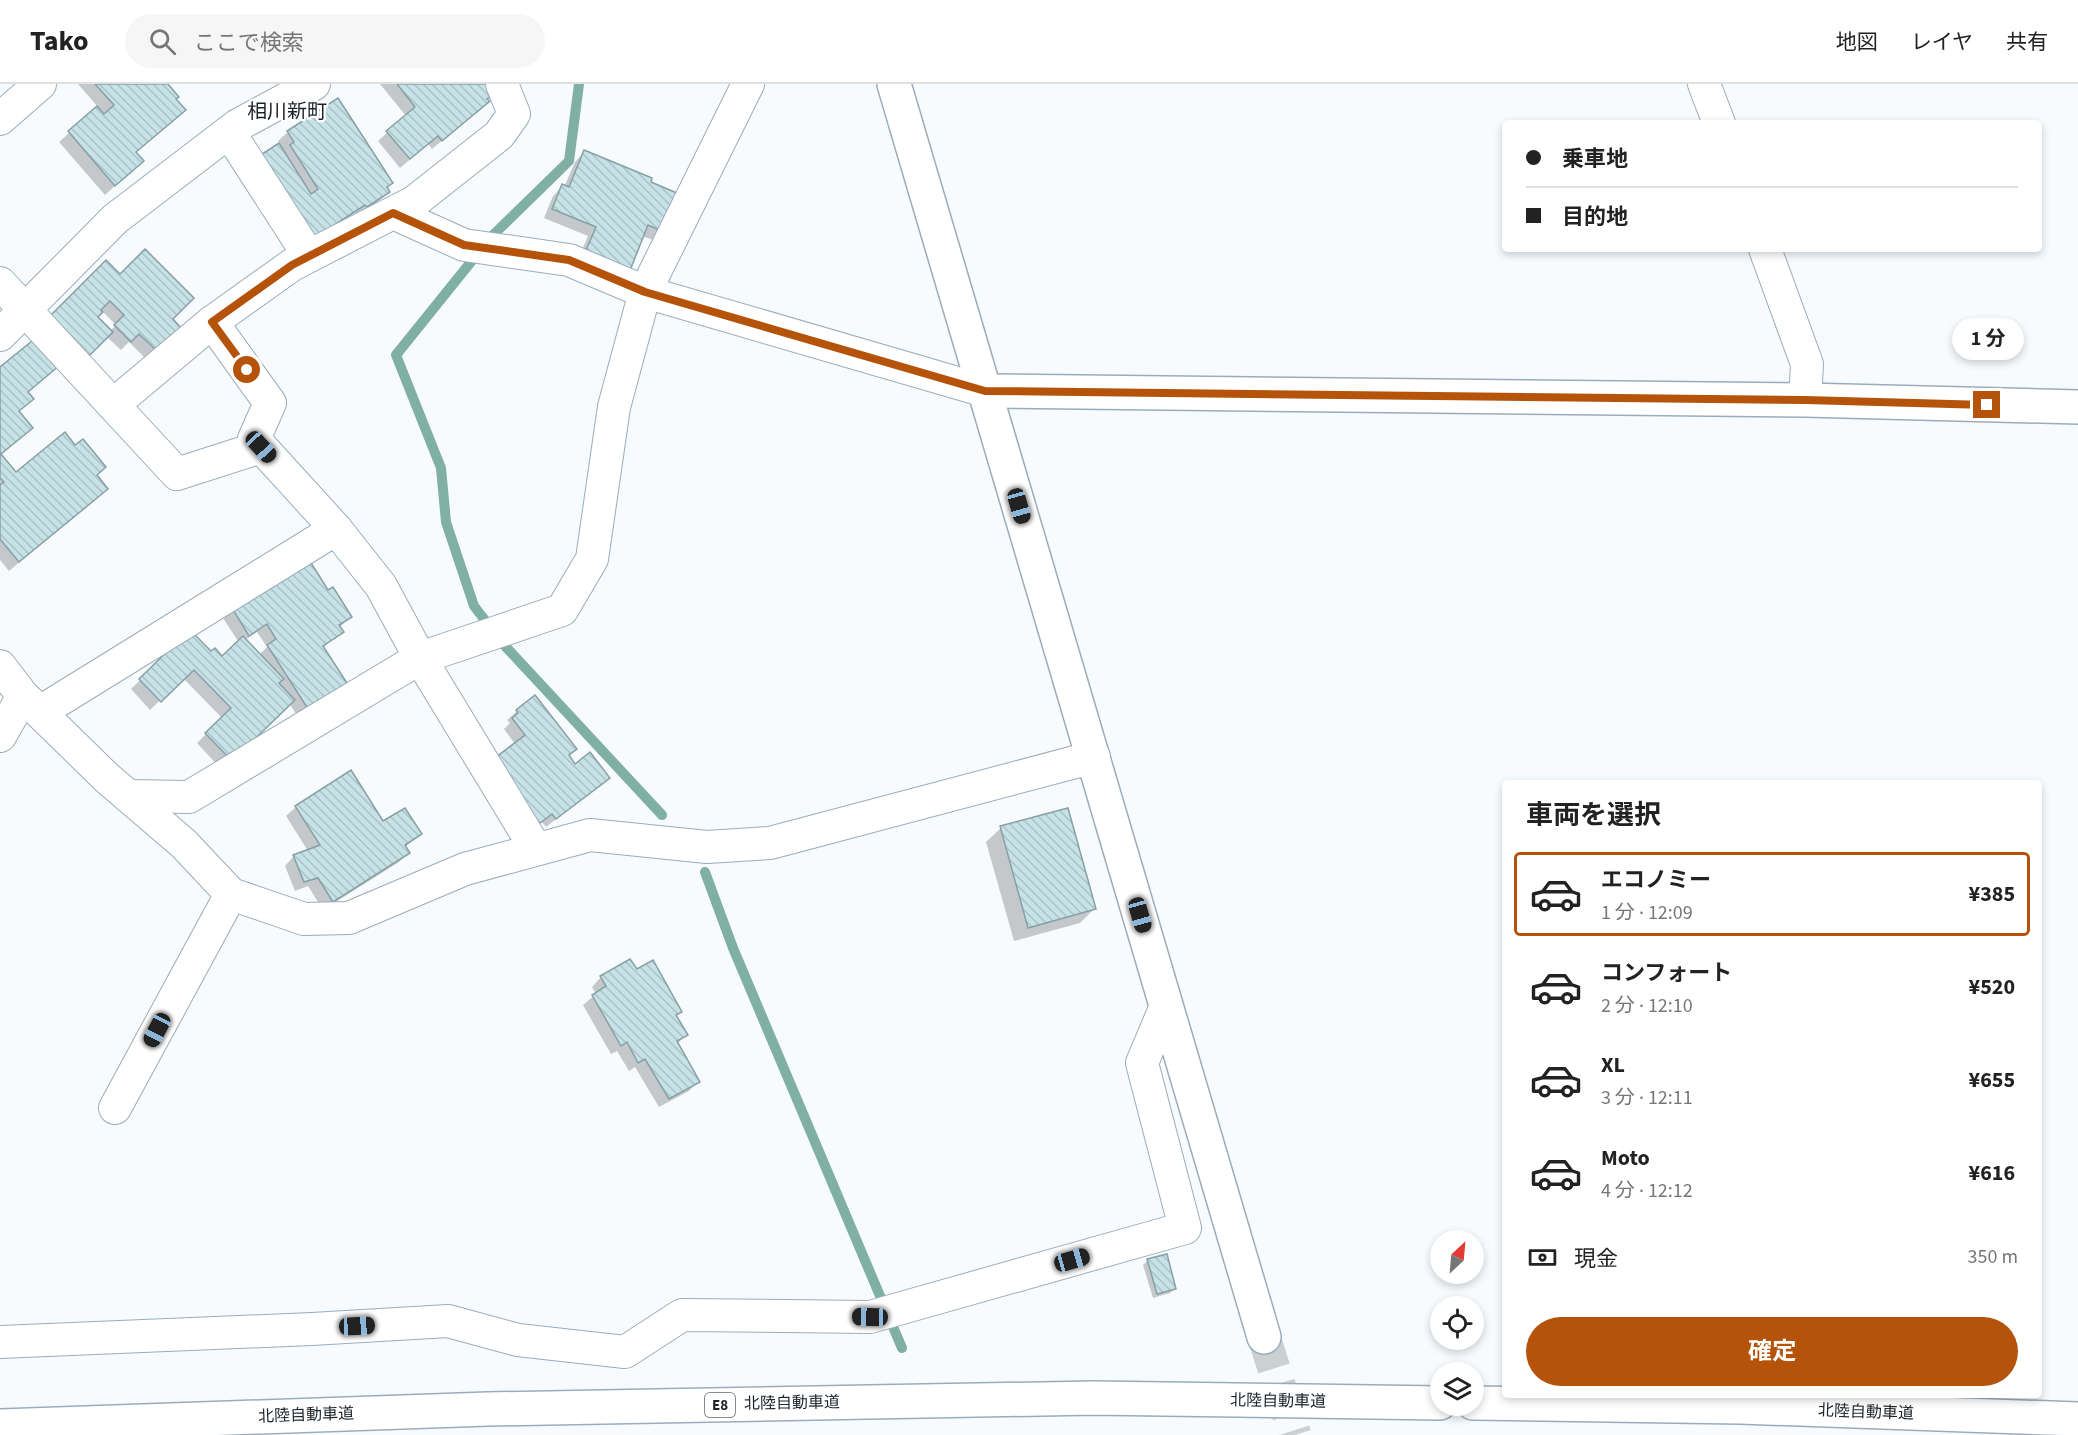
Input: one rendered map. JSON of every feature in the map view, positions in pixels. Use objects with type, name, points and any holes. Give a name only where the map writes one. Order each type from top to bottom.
[{"type":"main road","points":[[894,84],[1264,1337]]},
{"type":"main road","points":[[985,391],[1805,400],[2078,407]]},
{"type":"main road","name":"北陸自動車道","points":[[0,1426],[488,1409],[1093,1398],[1430,1403]]},
{"type":"main road","name":"北陸自動車道","points":[[1484,1403],[1740,1407],[2078,1419]]},
{"type":"street","points":[[0,119],[40,84]]},
{"type":"street","points":[[0,335],[115,219],[229,132],[314,84]]},
{"type":"street","points":[[113,405],[212,322],[292,265],[414,202],[499,135],[514,114],[502,84]]},
{"type":"street","points":[[128,796],[189,796],[420,658],[562,610],[592,559],[614,407],[645,292],[748,84]]},
{"type":"street","points":[[1704,84],[1718,120]]},
{"type":"street","points":[[229,132],[309,256]]},
{"type":"street","points":[[393,213],[464,245],[569,260],[645,292],[985,391]]},
{"type":"street","points":[[1766,252],[1807,364],[1805,400]]},
{"type":"street","points":[[0,283],[177,474],[261,447]]},
{"type":"street","points":[[212,322],[270,403],[254,439],[336,529],[381,586],[420,658],[536,849]]},
{"type":"street","points":[[0,736],[31,704],[336,529]]},
{"type":"street","points":[[0,666],[31,704],[107,778],[184,844],[231,894],[304,919],[349,918],[465,868],[590,835],[706,847],[770,843],[1094,757]]},
{"type":"street","points":[[115,1108],[231,894]]},
{"type":"street","points":[[0,1342],[448,1321],[518,1340],[625,1352],[682,1315],[870,1317],[1185,1228],[1142,1063],[1166,1006]]},
{"type":"building","points":[[95,84],[168,84],[179,97],[176,99],[186,110],[136,152],[144,161],[115,186],[68,131],[97,106],[104,114],[114,105]]},
{"type":"building","points":[[397,84],[489,84],[496,92],[487,99],[490,101],[442,141],[438,136],[410,159],[386,131],[415,107]]},
{"type":"building","points":[[338,98],[393,183],[387,187],[390,192],[367,207],[365,205],[313,239],[256,158],[279,143],[311,194],[318,189],[290,145],[294,142],[287,131]]},
{"type":"building","points":[[584,150],[652,178],[651,182],[679,194],[664,232],[648,225],[629,273],[584,255],[596,227],[552,209],[562,184],[569,187]]},
{"type":"building","points":[[145,249],[194,298],[173,319],[181,328],[158,352],[139,334],[131,342],[114,325],[124,315],[110,301],[98,317],[113,332],[87,358],[48,318],[106,260],[120,274]]},
{"type":"building","points":[[37,337],[60,365],[28,392],[34,399],[19,411],[33,428],[1,454],[16,472],[65,432],[75,445],[83,439],[106,467],[97,475],[108,489],[19,562],[0,539],[0,485],[4,482],[0,478],[0,367]]},
{"type":"building","points":[[308,558],[328,590],[333,587],[352,617],[339,625],[344,632],[323,646],[347,683],[308,709],[267,645],[276,639],[267,624],[249,636],[232,608]]},
{"type":"building","points":[[194,634],[211,651],[215,648],[222,656],[243,636],[284,679],[279,683],[295,700],[232,761],[205,733],[231,708],[194,670],[161,702],[139,679],[183,636],[187,640]]},
{"type":"building","points":[[535,695],[577,749],[569,755],[575,764],[590,752],[610,778],[556,819],[552,814],[539,824],[491,761],[525,735],[512,718],[518,713],[516,710]]},
{"type":"building","points":[[351,770],[383,821],[405,808],[422,834],[405,845],[410,853],[333,902],[318,878],[304,882],[293,855],[320,845],[295,806]]},
{"type":"building","points":[[1068,808],[1096,909],[1028,928],[1000,826]]},
{"type":"building","points":[[630,959],[637,969],[653,960],[682,1012],[676,1015],[688,1035],[677,1041],[700,1082],[669,1099],[645,1059],[638,1063],[627,1042],[621,1046],[592,995],[606,986],[600,976]]},
{"type":"building","points":[[1167,1254],[1176,1289],[1157,1294],[1147,1259]]},
{"type":"waterway","points":[[579,84],[569,161],[491,237],[396,355],[441,468],[446,522],[474,606],[505,646],[662,815]]},
{"type":"waterway","points":[[705,872],[733,948],[902,1348]]},
{"type":"tunnel","points":[[1264,1337],[1295,1435]]},
{"type":"tunnel","points":[[2026,1435],[2027,1398]]},
{"type":"district","name":"相川新町","points":[[287,112]]},
{"type":"route","points":[[247,370],[212,322],[292,265],[393,213],[464,245],[569,260],[645,292],[985,391],[1805,400],[1987,405]]}]
